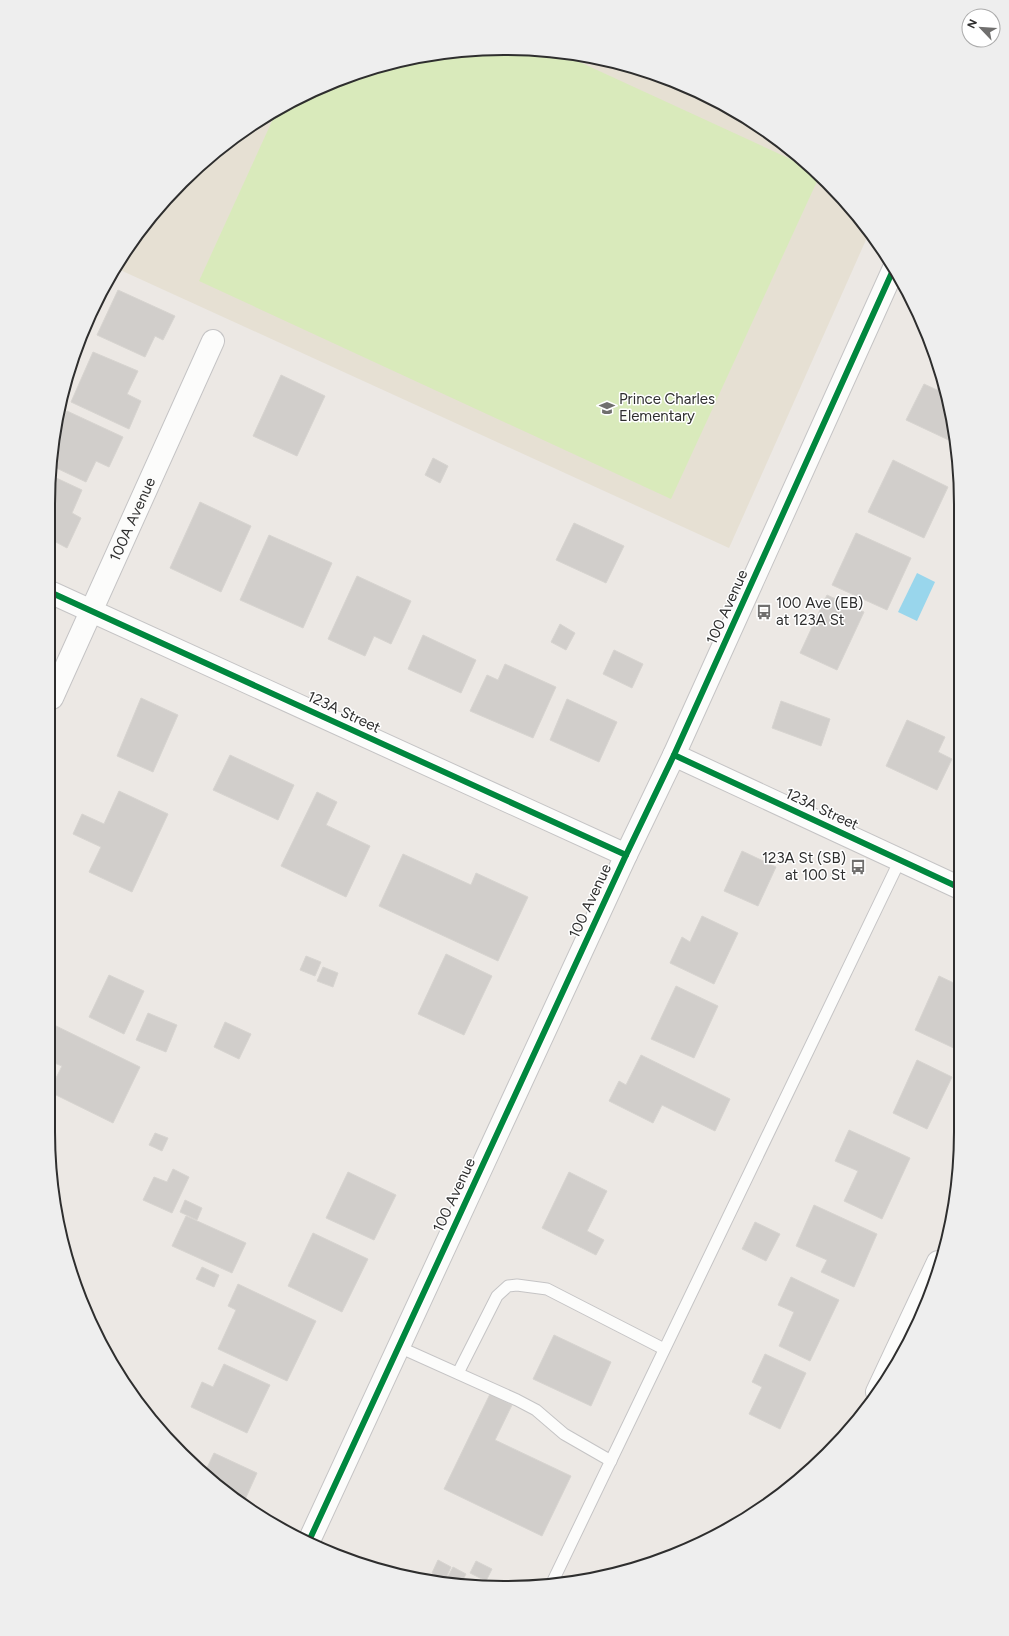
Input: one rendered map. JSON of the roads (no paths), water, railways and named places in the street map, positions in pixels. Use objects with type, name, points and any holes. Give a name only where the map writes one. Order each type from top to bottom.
[{"type":"street","name":"100 Avenue","points":[[311,1537],[626,855],[674,755],[891,275]]},
{"type":"street","name":"100A Avenue","points":[[55,691],[213,341]]},
{"type":"street","name":"123A Street","points":[[55,594],[626,855]]},
{"type":"street","name":"123A Street","points":[[674,755],[954,885]]},
{"type":"street","points":[[894,1357],[925,1289]]},
{"type":"lane","points":[[554,1578],[900,860]]},
{"type":"lane","points":[[458,1373],[497,1296],[508,1286],[517,1285],[548,1289],[664,1349]]},
{"type":"lane","points":[[399,1347],[536,1410],[564,1434],[610,1461]]},
{"type":"water","points":[[917,573],[935,582],[917,621],[898,612]]},
{"type":"place","name":"Prince Charles Elementary","points":[[607,408]]},
{"type":"place","name":"100 Ave (EB) at 123A St","points":[[764,612]]},
{"type":"place","name":"123A St (SB) at 100 St","points":[[858,867]]}]
